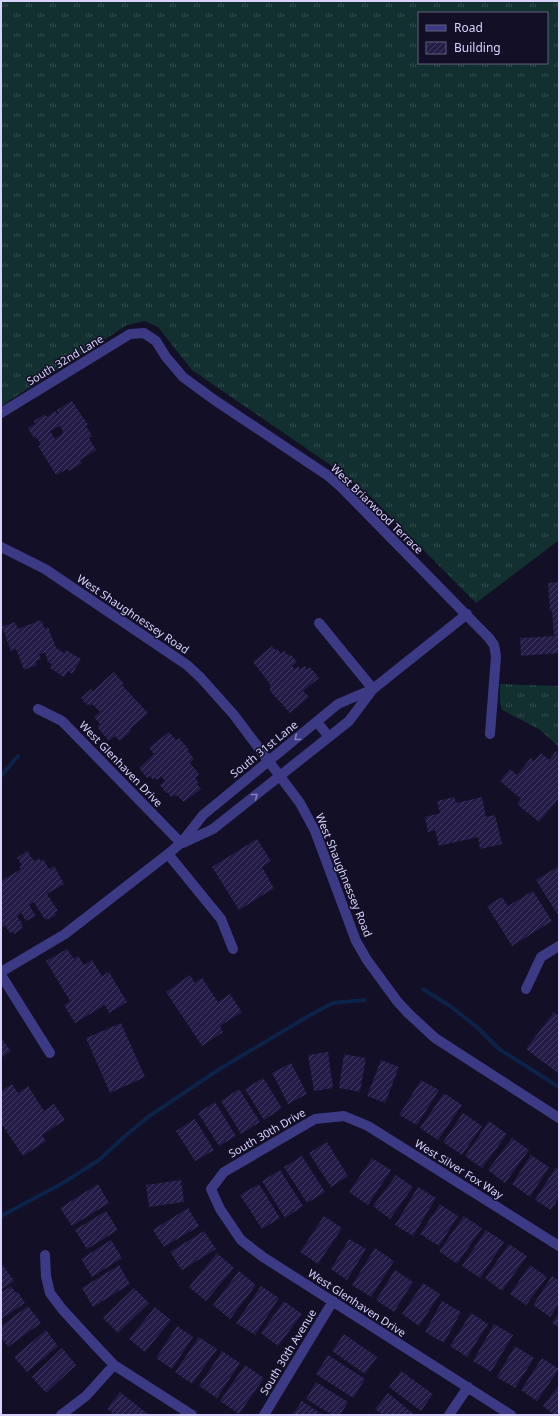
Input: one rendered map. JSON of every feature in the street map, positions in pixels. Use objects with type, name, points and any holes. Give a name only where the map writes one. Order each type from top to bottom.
[{"type":"street","name":"South 32nd Lane","points":[[1,413],[130,334],[144,333]]},
{"type":"street","name":"West Briarwood Terrace","points":[[144,333],[156,341],[166,357],[183,377],[213,399],[332,479],[467,614],[489,638],[494,645],[496,656],[490,734]]},
{"type":"street","name":"West Shaughnessey Road","points":[[1,547],[45,569],[187,665],[201,678],[234,715],[300,803],[315,831],[356,941],[397,1001],[435,1038],[559,1118]]},
{"type":"street","name":"South 31st Lane","points":[[1,973],[65,934],[181,844],[213,829],[349,721],[373,689],[467,614]]},
{"type":"street","points":[[319,624],[373,689]]},
{"type":"street","name":"South 31st Lane","points":[[181,844],[203,815],[338,704],[373,689]]},
{"type":"street","name":"West Glenhaven Drive","points":[[38,709],[62,721],[181,844]]},
{"type":"street","points":[[317,722],[329,737]]},
{"type":"street","points":[[226,796],[237,810]]},
{"type":"street","points":[[168,854],[220,919],[233,949]]},
{"type":"street","points":[[526,989],[541,958],[559,946]]},
{"type":"street","points":[[1,973],[50,1053]]},
{"type":"street","name":"South 30th Drive","points":[[211,1189],[224,1172],[315,1119],[344,1116]]},
{"type":"street","name":"West Silver Fox Way","points":[[344,1116],[368,1126],[559,1246]]},
{"type":"street","name":"West Glenhaven Drive","points":[[211,1189],[220,1209],[241,1240],[263,1258],[511,1415]]},
{"type":"street","points":[[45,1255],[46,1276],[50,1293],[62,1309],[114,1365],[192,1415]]},
{"type":"street","name":"South 30th Avenue","points":[[264,1415],[332,1301]]},
{"type":"street","points":[[62,1415],[86,1396],[114,1365]]},
{"type":"street","points":[[449,1415],[468,1387]]},
{"type":"green space","points":[[1,1],[559,1],[559,540],[476,603],[371,497],[342,473],[192,370],[158,327],[145,321],[127,325],[1,406]]},
{"type":"green space","points":[[500,684],[559,686],[559,747],[539,729],[502,710],[500,703]]},
{"type":"building","points":[[72,401],[88,425],[86,426],[92,436],[89,438],[96,450],[80,460],[82,463],[69,471],[67,469],[56,475],[38,446],[41,444],[36,437],[34,438],[28,428],[35,424],[34,421],[45,414],[47,417],[55,411],[57,414],[57,410]],"holes":[[[60,426],[63,431],[61,435],[55,439],[50,431]]]},
{"type":"building","points":[[559,582],[559,653],[521,656],[520,638],[554,636],[548,583]]},
{"type":"building","points":[[41,620],[45,629],[48,627],[56,648],[64,653],[66,650],[81,659],[72,674],[68,671],[64,677],[50,668],[52,664],[48,662],[45,652],[39,655],[41,659],[36,661],[37,665],[24,670],[16,649],[11,651],[2,627],[15,622],[18,629]]},
{"type":"building","points":[[272,646],[281,654],[284,651],[289,656],[291,655],[297,662],[292,666],[295,669],[298,666],[300,669],[305,666],[307,669],[310,667],[319,678],[303,691],[309,697],[290,713],[270,691],[270,684],[253,662]]},
{"type":"building","points":[[114,672],[124,684],[122,685],[148,713],[130,729],[131,731],[120,741],[115,736],[109,741],[97,727],[100,724],[94,717],[100,712],[92,704],[90,706],[88,704],[87,705],[81,698],[91,689],[93,691]]},
{"type":"building","points":[[169,732],[176,740],[179,738],[189,750],[188,751],[194,759],[190,763],[199,774],[195,778],[201,789],[184,802],[176,795],[171,797],[167,792],[166,793],[160,785],[165,781],[161,776],[157,780],[155,778],[153,780],[150,776],[147,778],[139,768],[154,754],[149,748]]},
{"type":"building","points":[[556,751],[559,754],[559,798],[539,822],[517,804],[521,799],[500,781],[510,769],[517,775],[531,758],[534,761],[541,753],[549,760]]},
{"type":"building","points":[[454,797],[456,803],[482,797],[486,817],[495,815],[502,844],[480,849],[478,837],[439,846],[435,830],[428,832],[425,817],[440,813],[437,801]]},
{"type":"building","points":[[257,839],[271,861],[262,867],[274,888],[239,910],[212,867]]},
{"type":"building","points":[[27,851],[34,861],[39,858],[41,861],[43,859],[49,869],[54,866],[64,884],[47,894],[58,911],[55,913],[56,915],[48,920],[47,918],[45,920],[34,902],[29,905],[36,916],[26,921],[21,913],[17,916],[23,925],[21,926],[23,928],[14,934],[13,932],[10,933],[5,925],[3,927],[1,924],[1,881],[21,869],[19,867],[22,865],[17,858]]},
{"type":"building","points":[[559,866],[559,914],[558,915],[536,880]]},
{"type":"building","points":[[533,891],[552,921],[512,946],[487,906],[502,897],[508,906]]},
{"type":"building","points":[[67,949],[74,959],[78,956],[84,965],[92,960],[102,976],[109,972],[127,1002],[109,1013],[105,1005],[75,1023],[64,1005],[70,1001],[46,961]]},
{"type":"building","points":[[190,975],[195,983],[202,978],[218,1002],[230,994],[242,1012],[220,1026],[223,1032],[202,1046],[166,992]]},
{"type":"building","points":[[554,1012],[559,1016],[559,1074],[526,1049]]},
{"type":"building","points":[[121,1023],[145,1077],[110,1093],[86,1038]]},
{"type":"building","points":[[1,1038],[11,1051],[1,1058]]},
{"type":"building","points":[[328,1052],[333,1088],[314,1091],[308,1055]]},
{"type":"building","points":[[344,1054],[366,1058],[360,1092],[339,1088]]},
{"type":"building","points":[[381,1060],[399,1067],[385,1103],[367,1096]]},
{"type":"building","points":[[291,1063],[307,1094],[288,1104],[272,1073]]},
{"type":"building","points":[[263,1078],[282,1108],[264,1120],[245,1089]]},
{"type":"building","points":[[421,1080],[439,1090],[417,1125],[399,1115]]},
{"type":"building","points":[[12,1084],[18,1093],[28,1086],[44,1111],[54,1104],[65,1120],[42,1135],[46,1141],[23,1156],[1,1123],[1,1091]]},
{"type":"building","points":[[239,1089],[260,1122],[241,1134],[221,1101]]},
{"type":"building","points":[[444,1093],[462,1105],[438,1140],[420,1128]]},
{"type":"building","points":[[215,1102],[236,1136],[219,1146],[198,1113]]},
{"type":"building","points":[[463,1113],[482,1126],[462,1155],[443,1142]]},
{"type":"building","points":[[195,1119],[214,1150],[195,1161],[176,1131]]},
{"type":"building","points":[[489,1121],[507,1134],[482,1168],[465,1156]]},
{"type":"building","points":[[512,1138],[529,1150],[505,1183],[488,1170]]},
{"type":"building","points":[[327,1142],[348,1176],[331,1187],[309,1153]]},
{"type":"building","points":[[531,1155],[549,1167],[530,1197],[512,1184]]},
{"type":"building","points":[[302,1156],[325,1192],[307,1203],[284,1167]]},
{"type":"building","points":[[372,1158],[391,1170],[368,1205],[349,1192]]},
{"type":"building","points":[[556,1167],[559,1169],[559,1197],[551,1210],[535,1200]]},
{"type":"building","points":[[280,1170],[303,1206],[285,1218],[262,1181]]},
{"type":"building","points":[[396,1175],[413,1187],[390,1219],[373,1206]]},
{"type":"building","points":[[181,1180],[184,1202],[149,1207],[146,1185]]},
{"type":"building","points":[[98,1184],[109,1203],[72,1226],[60,1208]]},
{"type":"building","points":[[259,1184],[280,1218],[262,1229],[240,1195]]},
{"type":"building","points":[[418,1187],[436,1198],[413,1236],[395,1225]]},
{"type":"building","points":[[440,1204],[458,1216],[439,1246],[420,1234]]},
{"type":"building","points":[[188,1208],[199,1226],[164,1247],[153,1230]]},
{"type":"building","points":[[106,1211],[118,1230],[87,1249],[75,1230]]},
{"type":"building","points":[[324,1216],[342,1228],[318,1264],[300,1252]]},
{"type":"building","points":[[464,1216],[482,1228],[457,1264],[439,1251]]},
{"type":"building","points":[[486,1230],[504,1242],[480,1278],[462,1266]]},
{"type":"building","points":[[204,1231],[216,1249],[182,1270],[170,1252]]},
{"type":"building","points":[[349,1239],[366,1249],[347,1280],[331,1269]]},
{"type":"building","points":[[111,1240],[122,1258],[92,1277],[81,1259]]},
{"type":"building","points":[[509,1244],[527,1256],[502,1291],[485,1278]]},
{"type":"building","points":[[375,1248],[394,1261],[371,1297],[352,1285]]},
{"type":"building","points":[[217,1253],[234,1268],[206,1301],[189,1287]]},
{"type":"building","points":[[2,1264],[14,1281],[1,1290],[1,1265]]},
{"type":"building","points":[[119,1265],[130,1284],[93,1307],[82,1288]]},
{"type":"building","points":[[530,1265],[547,1277],[526,1305],[510,1294]]},
{"type":"building","points":[[395,1270],[413,1282],[394,1312],[376,1300]]},
{"type":"building","points":[[239,1271],[256,1285],[230,1319],[213,1305]]},
{"type":"building","points":[[552,1276],[559,1281],[559,1304],[550,1317],[533,1305]]},
{"type":"building","points":[[423,1283],[440,1294],[419,1326],[402,1314]]},
{"type":"building","points":[[11,1286],[16,1293],[18,1292],[25,1303],[1,1319],[1,1293]]},
{"type":"building","points":[[261,1286],[279,1298],[255,1335],[236,1323]]},
{"type":"building","points":[[134,1288],[149,1303],[118,1333],[103,1318]]},
{"type":"building","points":[[284,1301],[302,1314],[278,1346],[261,1333]]},
{"type":"building","points":[[442,1301],[461,1312],[444,1343],[425,1332]]},
{"type":"building","points":[[28,1306],[41,1323],[8,1347],[1,1337],[1,1326]]},
{"type":"building","points":[[155,1307],[171,1320],[145,1352],[129,1339]]},
{"type":"building","points":[[471,1313],[488,1324],[467,1357],[450,1346]]},
{"type":"building","points":[[559,1313],[559,1327],[552,1323]]},
{"type":"building","points":[[494,1324],[513,1335],[491,1372],[473,1361]]},
{"type":"building","points":[[177,1326],[193,1337],[172,1369],[156,1358]]},
{"type":"building","points":[[46,1330],[58,1346],[27,1372],[14,1357]]},
{"type":"building","points":[[344,1334],[377,1357],[365,1374],[332,1351]]},
{"type":"building","points":[[199,1337],[217,1349],[192,1384],[175,1372]]},
{"type":"building","points":[[515,1346],[534,1358],[515,1388],[497,1377]]},
{"type":"building","points":[[62,1348],[76,1365],[46,1393],[32,1377]]},
{"type":"building","points":[[222,1351],[240,1363],[217,1398],[199,1386]]},
{"type":"building","points":[[328,1355],[365,1379],[353,1398],[316,1374]]},
{"type":"building","points":[[542,1358],[559,1369],[537,1401],[521,1390]]},
{"type":"building","points":[[245,1365],[264,1378],[239,1414],[220,1401]]},
{"type":"building","points":[[401,1371],[433,1394],[421,1411],[389,1387]]},
{"type":"building","points":[[316,1382],[348,1402],[340,1415],[332,1415],[306,1399]]},
{"type":"building","points":[[559,1385],[559,1415],[554,1415],[543,1406]]},
{"type":"building","points":[[120,1392],[149,1415],[110,1415],[112,1412],[107,1409]]},
{"type":"building","points":[[388,1393],[415,1415],[383,1415],[375,1409]]},
{"type":"building","points":[[302,1401],[323,1415],[292,1415]]},
{"type":"waterway","points":[[1,776],[18,756]]},
{"type":"waterway","points":[[423,989],[450,1006],[478,1028],[499,1049],[559,1087]]},
{"type":"waterway","points":[[1,1216],[63,1183],[99,1160],[148,1117],[218,1070],[310,1015],[333,1003],[365,1000]]}]
